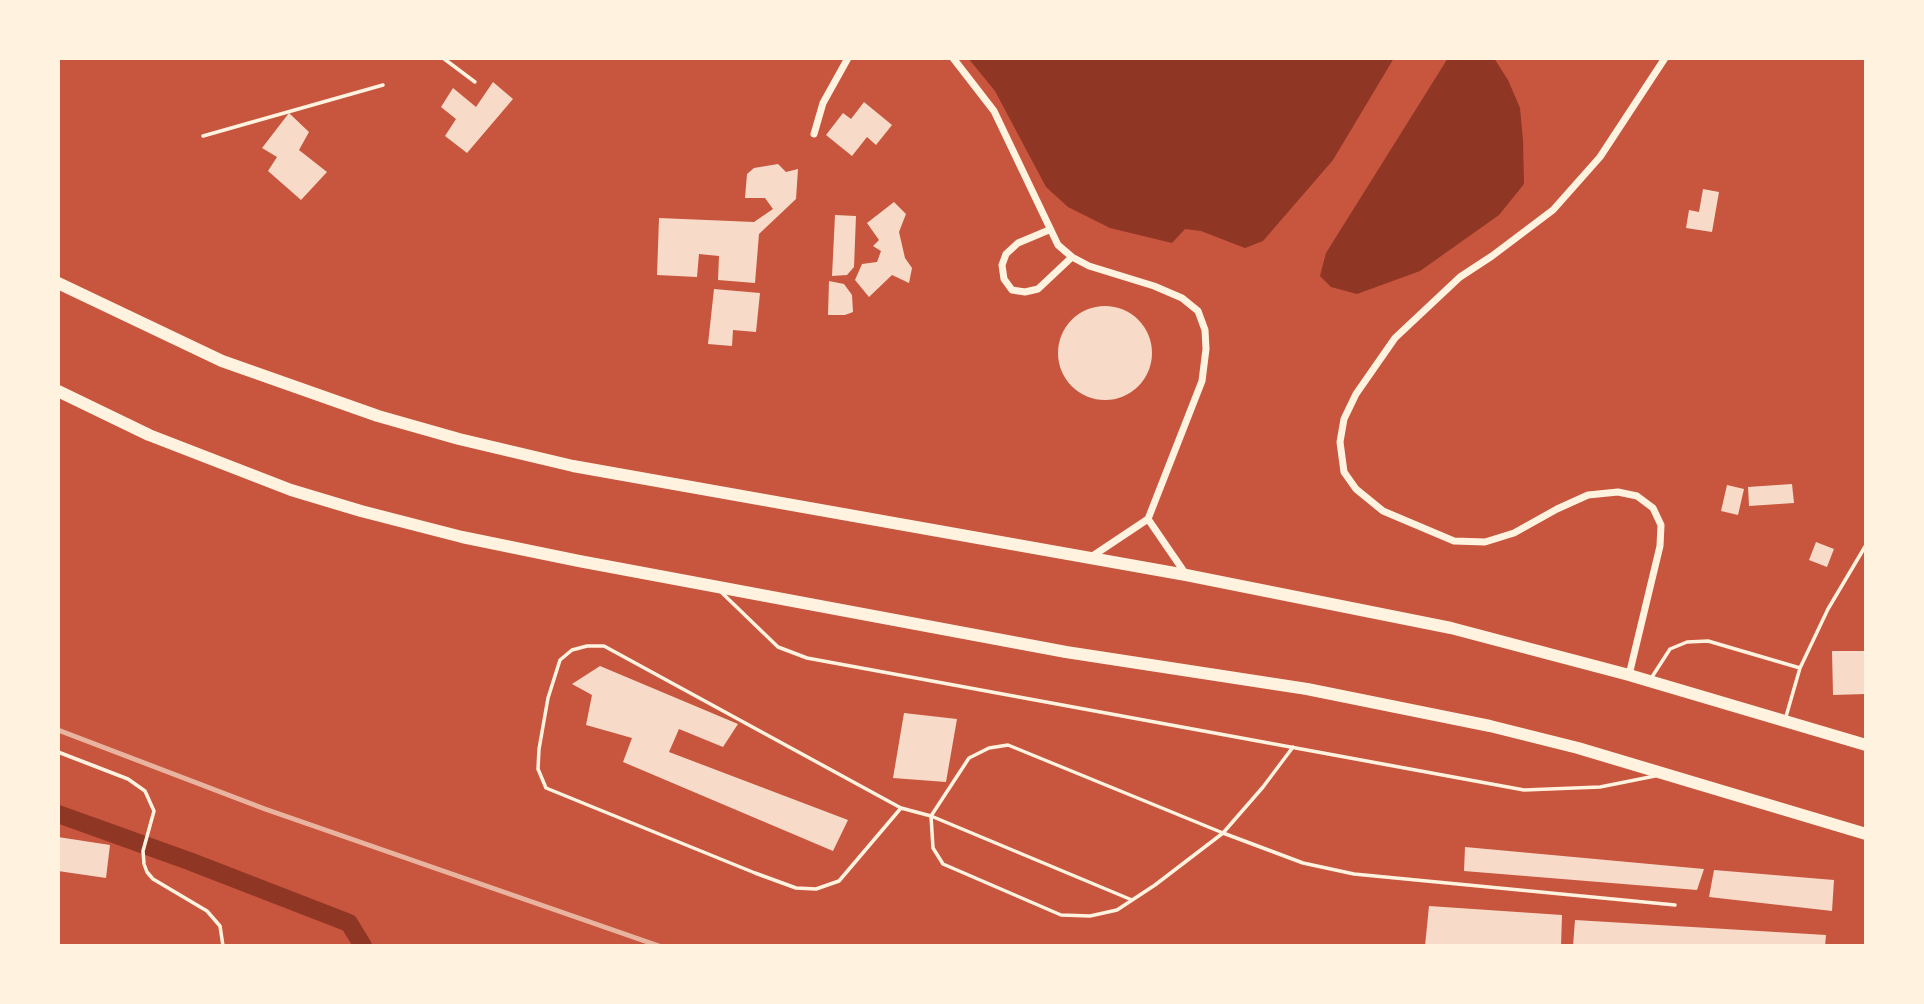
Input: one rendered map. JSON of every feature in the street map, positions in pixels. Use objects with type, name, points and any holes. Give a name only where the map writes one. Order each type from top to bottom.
[{"type":"highway","points":[[58,283],[222,361],[378,416],[459,439],[573,466],[1186,575],[1451,628],[1629,675],[1866,745]]},
{"type":"highway","points":[[58,391],[149,435],[291,490],[361,511],[475,539],[1066,652],[1307,690],[1490,726],[1578,748],[1866,834]]},
{"type":"street","points":[[814,134],[824,103],[848,58]]},
{"type":"street","points":[[953,58],[994,111],[1058,245],[1089,266],[1154,286],[1182,298],[1198,311],[1205,330],[1206,349],[1202,381],[1148,519],[1088,559]]},
{"type":"street","points":[[1629,675],[1660,546],[1661,525],[1653,508],[1637,496],[1618,492],[1588,495],[1514,533],[1485,542],[1454,541],[1383,511],[1356,489],[1345,472],[1340,443],[1344,419],[1356,394],[1395,338],[1460,277],[1553,210],[1600,156],[1665,58]]},
{"type":"street","points":[[1049,230],[1018,243],[1006,254],[1002,265],[1004,279],[1012,290],[1025,292],[1038,289],[1072,257]]},
{"type":"street","points":[[1148,519],[1186,575]]},
{"type":"lane","points":[[443,58],[475,82]]},
{"type":"lane","points":[[203,136],[383,85]]},
{"type":"lane","points":[[1785,721],[1800,668],[1828,609],[1866,545]]},
{"type":"lane","points":[[713,585],[778,646],[807,658],[1524,790],[1600,787],[1666,774]]},
{"type":"lane","points":[[1649,681],[1670,649],[1687,642],[1708,641],[1800,668]]},
{"type":"lane","points":[[901,807],[839,881],[816,889],[796,888],[546,788],[538,769],[538,749],[548,698],[560,660],[572,650],[587,646],[604,646],[901,807],[931,816],[1132,900]]},
{"type":"lane","points":[[1293,747],[1223,833],[1118,910],[1090,916],[1061,915],[943,864],[933,848],[931,816],[968,758],[989,748],[1008,745],[1223,833],[1303,863],[1354,874],[1675,905]]},
{"type":"lane","points":[[58,752],[128,779],[145,791],[154,811],[143,851],[144,864],[153,879],[207,911],[220,926],[223,946]]},
{"type":"shaded area","points":[[968,58],[1394,58],[1333,160],[1263,241],[1245,248],[1201,231],[1185,229],[1172,243],[1110,228],[1068,207],[1046,187],[995,91]]},
{"type":"shaded area","points":[[1448,58],[1494,58],[1508,80],[1520,108],[1524,184],[1499,215],[1420,271],[1357,294],[1331,287],[1320,276],[1326,253]]},
{"type":"building","points":[[493,82],[513,99],[467,153],[445,136],[456,119],[441,107],[453,88],[476,107]]},
{"type":"building","points":[[864,102],[892,125],[876,145],[867,137],[852,156],[826,135],[843,113],[851,119]]},
{"type":"building","points":[[289,113],[309,132],[299,150],[327,172],[301,200],[268,171],[277,157],[262,148]]},
{"type":"building","points":[[778,164],[786,172],[798,169],[796,199],[759,234],[755,283],[718,280],[719,256],[699,254],[697,277],[657,275],[659,218],[754,222],[773,209],[765,198],[745,198],[747,174],[754,168]]},
{"type":"building","points":[[1703,189],[1719,192],[1712,232],[1686,228],[1689,210],[1699,212]]},
{"type":"building","points":[[894,202],[906,214],[899,232],[905,258],[912,268],[909,283],[892,275],[869,297],[855,280],[862,264],[877,262],[881,251],[873,246],[879,240],[867,223]]},
{"type":"building","points":[[835,215],[856,216],[854,267],[847,275],[832,276]]},
{"type":"building","points":[[829,281],[844,284],[852,295],[853,312],[828,315]]},
{"type":"building","points":[[714,289],[760,293],[756,332],[733,330],[732,346],[708,344]]},
{"type":"building","points":[[1105,306],[1123,310],[1138,320],[1148,335],[1152,353],[1148,371],[1138,386],[1123,396],[1105,400],[1087,396],[1072,386],[1062,371],[1058,353],[1062,335],[1072,320],[1087,310]]},
{"type":"building","points":[[1792,484],[1794,503],[1749,506],[1748,487]]},
{"type":"building","points":[[1727,485],[1744,489],[1738,515],[1721,511]]},
{"type":"building","points":[[1816,542],[1834,549],[1827,567],[1809,560]]},
{"type":"building","points":[[1832,651],[1866,651],[1866,694],[1833,695]]},
{"type":"building","points":[[600,666],[738,724],[723,747],[679,729],[669,752],[848,820],[833,851],[623,762],[632,738],[586,725],[592,695],[572,684]]},
{"type":"building","points":[[904,713],[957,719],[946,782],[893,778]]},
{"type":"building","points":[[58,837],[110,845],[106,878],[58,871]]},
{"type":"building","points":[[1465,847],[1704,869],[1697,890],[1464,871]]},
{"type":"building","points":[[1714,870],[1834,880],[1832,911],[1709,897]]},
{"type":"building","points":[[1429,906],[1562,915],[1561,946],[1425,946]]},
{"type":"building","points":[[1575,920],[1826,935],[1825,946],[1573,946]]},
{"type":"waterway","points":[[58,814],[349,923],[363,946]]},
{"type":"railway","points":[[58,730],[265,809],[659,946]]}]
